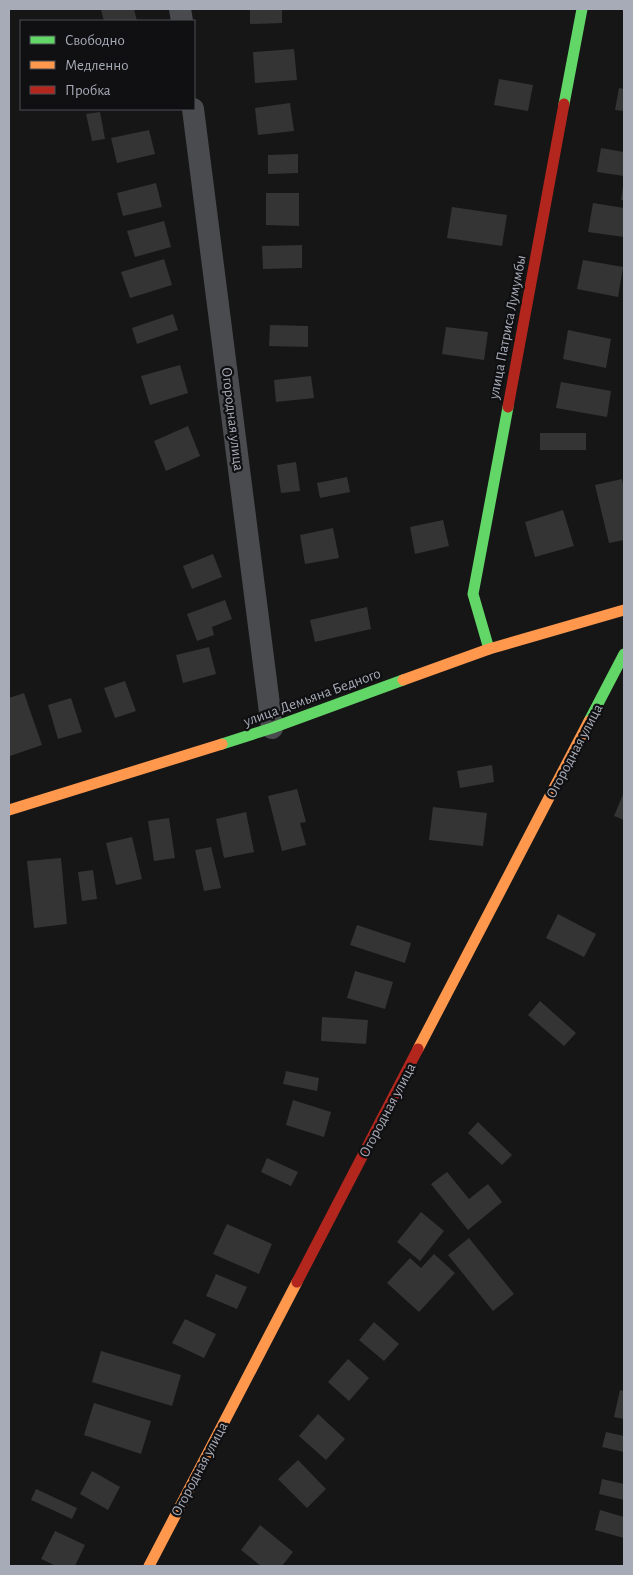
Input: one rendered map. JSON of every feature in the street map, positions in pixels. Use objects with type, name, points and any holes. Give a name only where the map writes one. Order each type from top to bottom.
[{"type":"street","name":"улица Патриса Лумумбы","points":[[488,649],[473,594],[582,9]]},
{"type":"street","name":"Огородная улица","points":[[193,110],[272,728]]},
{"type":"street","name":"улица Демьяна Бедного","points":[[9,810],[272,728],[488,649],[624,610]]},
{"type":"street","name":"Огородная улица","points":[[149,1566],[624,654]]},
{"type":"building","points":[[134,9],[137,20],[104,20],[101,10]]},
{"type":"building","points":[[250,9],[282,9],[282,23],[250,24]]},
{"type":"building","points":[[294,49],[297,80],[255,83],[253,52]]},
{"type":"building","points":[[499,79],[533,85],[528,111],[494,105]]},
{"type":"building","points":[[619,88],[624,89],[624,111],[615,110]]},
{"type":"building","points":[[290,103],[294,131],[258,135],[255,108]]},
{"type":"building","points":[[100,112],[105,139],[92,141],[86,114]]},
{"type":"building","points":[[149,130],[155,154],[117,163],[111,138]]},
{"type":"building","points":[[601,148],[624,152],[624,176],[597,172]]},
{"type":"building","points":[[298,154],[298,173],[268,174],[268,155]]},
{"type":"building","points":[[156,183],[162,207],[123,216],[117,193]]},
{"type":"building","points":[[623,186],[624,200],[621,200]]},
{"type":"building","points":[[266,193],[299,193],[299,226],[266,225]]},
{"type":"building","points":[[593,203],[624,208],[624,237],[588,232]]},
{"type":"building","points":[[452,207],[507,215],[502,246],[447,238]]},
{"type":"building","points":[[164,221],[171,247],[135,257],[127,231]]},
{"type":"building","points":[[302,245],[302,268],[263,269],[262,246]]},
{"type":"building","points":[[164,259],[172,285],[130,298],[121,272]]},
{"type":"building","points":[[583,260],[623,267],[618,297],[577,289]]},
{"type":"building","points":[[173,314],[178,330],[137,344],[132,328]]},
{"type":"building","points":[[270,325],[308,326],[308,347],[269,346]]},
{"type":"building","points":[[446,327],[488,332],[484,360],[442,354]]},
{"type":"building","points":[[568,330],[611,339],[606,368],[563,359]]},
{"type":"building","points":[[180,365],[188,393],[150,405],[141,376]]},
{"type":"building","points":[[311,376],[314,398],[276,402],[274,380]]},
{"type":"building","points":[[561,382],[611,391],[607,417],[556,408]]},
{"type":"building","points":[[188,426],[200,456],[166,471],[154,441]]},
{"type":"building","points":[[540,433],[586,433],[586,450],[540,450]]},
{"type":"building","points":[[296,462],[300,491],[281,493],[277,465]]},
{"type":"building","points":[[347,477],[350,492],[320,498],[317,483]]},
{"type":"building","points":[[622,479],[624,490],[624,540],[609,543],[595,485]]},
{"type":"building","points":[[563,510],[574,546],[535,557],[525,522]]},
{"type":"building","points":[[443,520],[449,546],[415,554],[410,527]]},
{"type":"building","points":[[333,528],[339,558],[305,564],[300,535]]},
{"type":"building","points":[[213,554],[222,577],[192,589],[183,566]]},
{"type":"building","points":[[225,600],[232,619],[212,627],[214,635],[197,641],[187,614]]},
{"type":"building","points":[[367,607],[371,629],[315,642],[310,620]]},
{"type":"building","points":[[209,647],[216,674],[183,683],[176,655]]},
{"type":"building","points":[[125,681],[136,711],[115,718],[104,688]]},
{"type":"building","points":[[24,693],[42,745],[10,756],[9,698]]},
{"type":"building","points":[[71,698],[82,732],[58,739],[48,705]]},
{"type":"building","points":[[492,765],[494,782],[460,788],[457,771]]},
{"type":"building","points":[[297,789],[306,822],[300,823],[306,845],[282,851],[268,796]]},
{"type":"building","points":[[624,792],[624,820],[614,816]]},
{"type":"building","points":[[433,807],[487,813],[483,846],[429,840]]},
{"type":"building","points":[[246,812],[254,852],[224,858],[216,819]]},
{"type":"building","points":[[169,818],[175,858],[154,861],[148,821]]},
{"type":"building","points":[[132,837],[142,879],[116,885],[106,843]]},
{"type":"building","points":[[211,847],[221,888],[204,891],[195,850]]},
{"type":"building","points":[[61,858],[67,924],[34,928],[27,861]]},
{"type":"building","points":[[93,870],[97,899],[82,901],[78,872]]},
{"type":"building","points":[[558,914],[596,934],[584,957],[546,938]]},
{"type":"building","points":[[357,925],[411,943],[405,963],[350,945]]},
{"type":"building","points":[[355,971],[393,982],[385,1009],[347,998]]},
{"type":"building","points":[[540,1001],[576,1033],[564,1046],[528,1015]]},
{"type":"building","points":[[322,1017],[368,1020],[366,1044],[321,1041]]},
{"type":"building","points":[[286,1071],[319,1078],[317,1091],[283,1084]]},
{"type":"building","points":[[293,1100],[331,1112],[324,1137],[286,1125]]},
{"type":"building","points":[[478,1122],[512,1155],[502,1165],[468,1133]]},
{"type":"building","points":[[267,1158],[298,1172],[291,1186],[261,1172]]},
{"type":"building","points":[[447,1172],[469,1199],[488,1184],[502,1202],[468,1230],[431,1184]]},
{"type":"building","points":[[421,1212],[444,1231],[420,1261],[397,1242]]},
{"type":"building","points":[[227,1224],[272,1244],[259,1274],[213,1254]]},
{"type":"building","points":[[469,1238],[514,1294],[493,1311],[448,1255]]},
{"type":"building","points":[[434,1254],[455,1273],[419,1312],[387,1283],[410,1258],[421,1268]]},
{"type":"building","points":[[216,1274],[247,1287],[237,1309],[206,1296]]},
{"type":"building","points":[[185,1319],[216,1334],[204,1358],[172,1343]]},
{"type":"building","points":[[374,1322],[399,1344],[384,1361],[359,1340]]},
{"type":"building","points":[[101,1351],[181,1375],[172,1406],[92,1382]]},
{"type":"building","points":[[348,1359],[369,1378],[349,1401],[328,1382]]},
{"type":"building","points":[[620,1390],[624,1391],[624,1419],[614,1417]]},
{"type":"building","points":[[94,1403],[151,1421],[141,1454],[84,1435]]},
{"type":"building","points":[[318,1414],[345,1439],[326,1460],[299,1436]]},
{"type":"building","points":[[606,1432],[624,1436],[624,1452],[602,1447]]},
{"type":"building","points":[[298,1460],[326,1489],[307,1508],[278,1479]]},
{"type":"building","points":[[92,1471],[120,1487],[108,1510],[80,1494]]},
{"type":"building","points":[[602,1479],[624,1484],[624,1500],[599,1494]]},
{"type":"building","points":[[36,1489],[77,1508],[72,1519],[31,1500]]},
{"type":"building","points":[[600,1510],[624,1517],[624,1538],[595,1530]]},
{"type":"building","points":[[260,1525],[293,1552],[282,1566],[261,1566],[241,1550]]},
{"type":"building","points":[[55,1531],[85,1545],[75,1566],[56,1566],[41,1559]]},
{"type":"traffic: fast","points":[[564,104],[582,9]]},
{"type":"traffic: fast","points":[[489,649],[473,594],[508,407]]},
{"type":"traffic: fast","points":[[589,721],[624,654]]},
{"type":"traffic: fast","points":[[222,744],[272,728],[403,680]]},
{"type":"traffic: slow","points":[[403,680],[489,649],[624,610]]},
{"type":"traffic: slow","points":[[418,1049],[589,721]]},
{"type":"traffic: slow","points":[[9,810],[222,744]]},
{"type":"traffic: slow","points":[[149,1566],[297,1282]]},
{"type":"traffic: jam","points":[[508,407],[564,104]]},
{"type":"traffic: jam","points":[[297,1282],[418,1049]]}]
